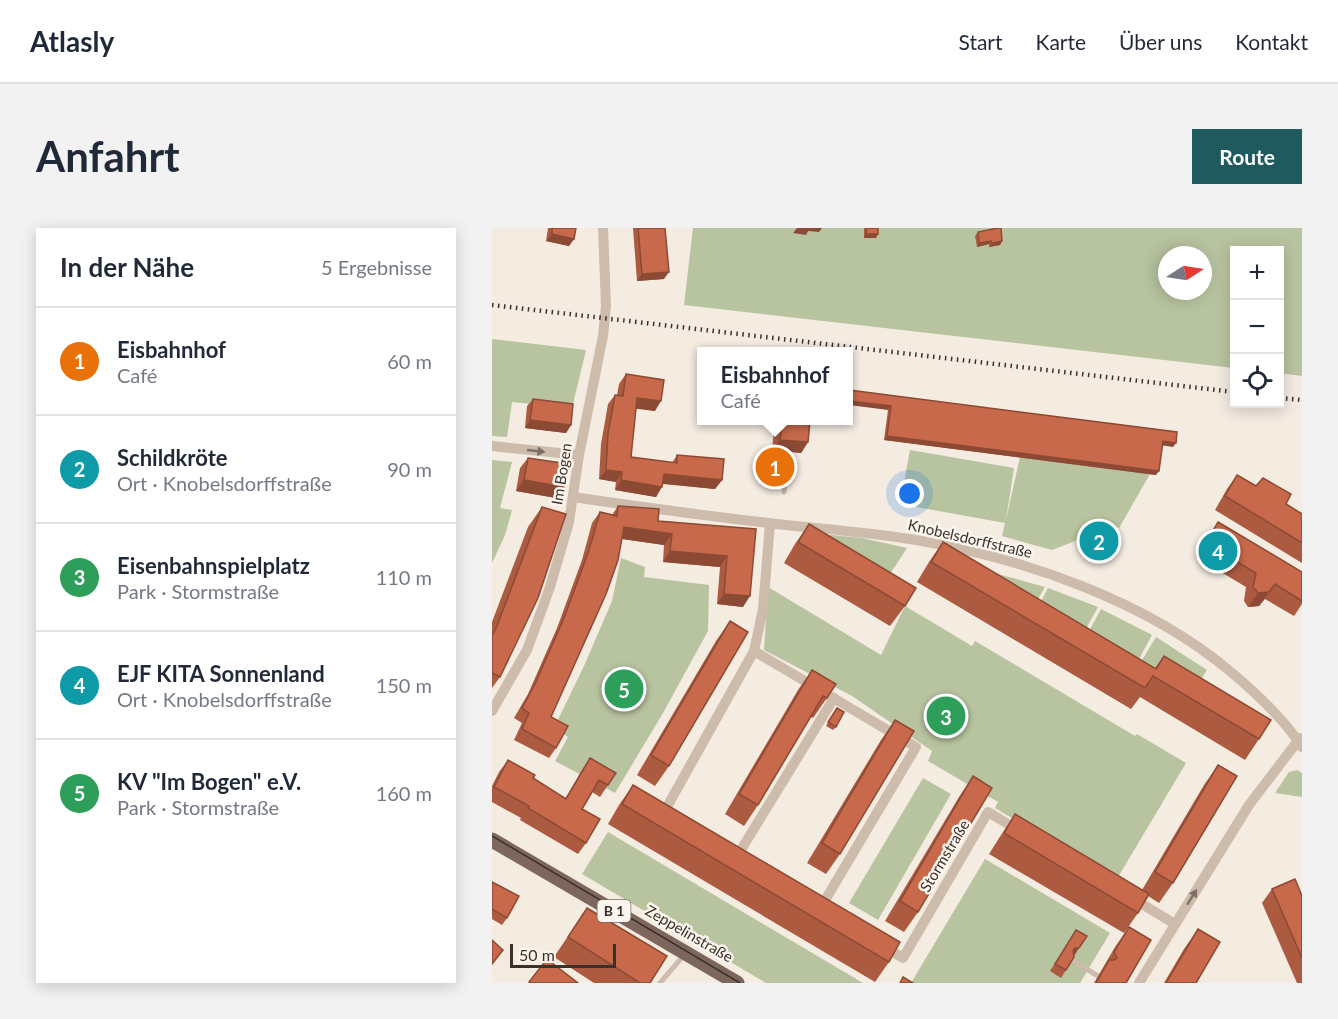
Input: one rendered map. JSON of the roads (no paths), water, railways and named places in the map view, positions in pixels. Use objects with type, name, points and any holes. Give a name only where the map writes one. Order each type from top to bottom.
[{"type":"main road","name":"Zeppelinstraße","points":[[494,845],[737,983]]},
{"type":"street","name":"Im Bogen","points":[[492,711],[527,650],[550,587],[569,522],[605,316],[603,228]]},
{"type":"street","points":[[492,446],[579,455]]},
{"type":"street","name":"Knobelsdorffstraße","points":[[573,497],[657,510],[864,532],[950,547],[1025,567],[1107,597],[1161,624],[1216,658],[1247,685],[1301,741]]},
{"type":"street","points":[[672,820],[663,814],[754,651],[763,609],[770,523]]},
{"type":"street","points":[[754,651],[916,747],[821,907]]},
{"type":"street","points":[[736,858],[834,698]]},
{"type":"street","points":[[1139,983],[1249,805],[1301,741]]},
{"type":"street","name":"Stormstraße","points":[[876,941],[903,958],[988,812],[1028,836]]},
{"type":"street","points":[[1126,895],[1175,924]]},
{"type":"lane","points":[[784,492],[788,461]]},
{"type":"lane","points":[[660,983],[686,953]]},
{"type":"lane","points":[[1072,960],[1098,976]]},
{"type":"tram line","points":[[492,836],[740,983]]},
{"type":"railway","points":[[492,305],[850,347]]},
{"type":"railway","points":[[853,347],[1230,392]]},
{"type":"railway","points":[[1284,398],[1302,400]]},
{"type":"place","name":"Eisbahnhof","points":[[775,467]]},
{"type":"place","name":"Schildkröte","points":[[1099,541]]},
{"type":"place","name":"EJF KITA Sonnenland","points":[[1218,551]]},
{"type":"place","name":"KV \"Im Bogen\" e.V.","points":[[624,689]]},
{"type":"place","name":"Eisenbahnspielplatz","points":[[946,716]]}]
